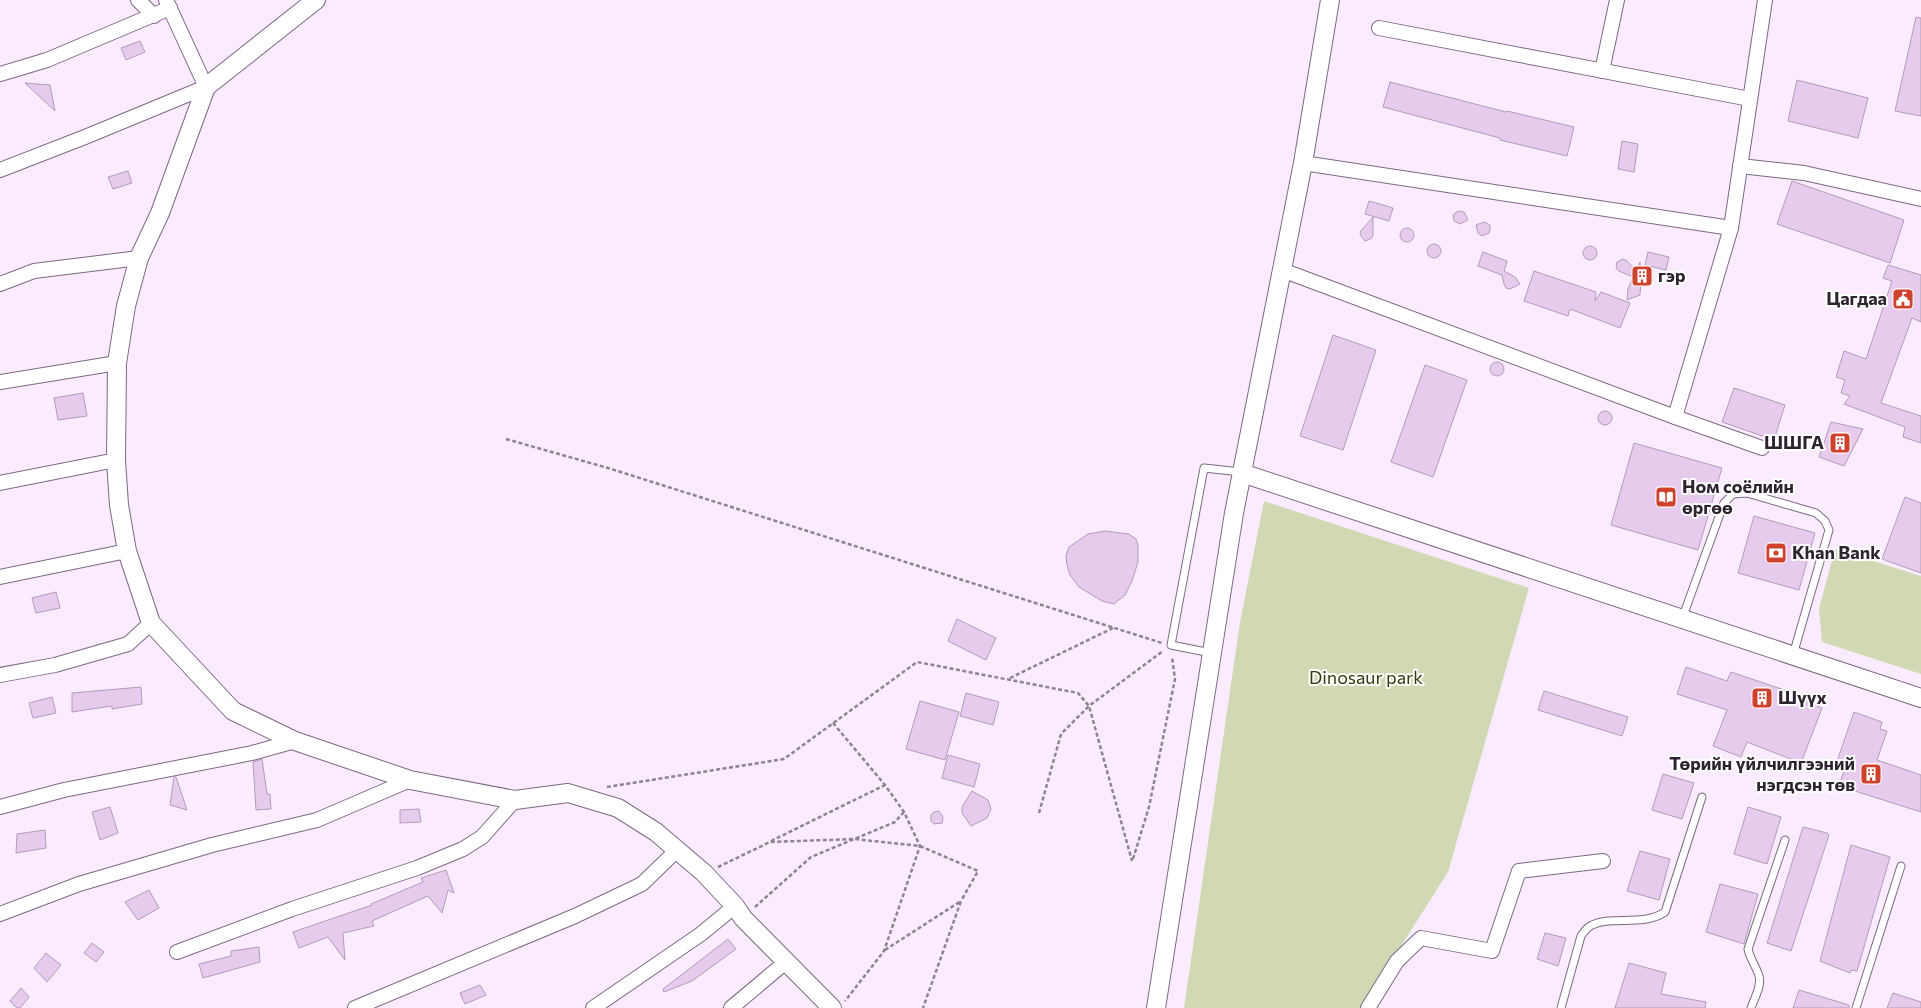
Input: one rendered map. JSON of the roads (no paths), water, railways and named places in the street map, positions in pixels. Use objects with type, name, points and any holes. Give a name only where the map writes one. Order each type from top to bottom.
[{"type":"street","points":[[138,0],[154,16]]},
{"type":"street","points":[[0,170],[206,87],[316,0]]},
{"type":"street","points":[[1156,1008],[1242,472],[1303,163],[1330,0]]},
{"type":"street","points":[[1602,71],[1617,0]]},
{"type":"street","points":[[1675,417],[1731,228],[1765,0]]},
{"type":"street","points":[[0,74],[47,60],[154,16],[168,4],[206,87],[160,213],[139,258],[126,306],[117,363],[116,460],[119,505],[127,550],[151,623],[234,711],[295,741],[410,780],[515,800],[568,793],[618,808],[656,832],[704,873],[832,1008]]},
{"type":"street","points":[[1379,28],[1750,100]]},
{"type":"street","points":[[1303,163],[1731,228]]},
{"type":"street","points":[[1740,166],[1804,172],[1921,199]]},
{"type":"street","points":[[0,284],[34,271],[139,258]]},
{"type":"street","points":[[1282,270],[1762,448]]},
{"type":"street","points":[[0,382],[117,363]]},
{"type":"street","points":[[0,483],[116,460]]},
{"type":"street","points":[[1242,472],[1921,698]]},
{"type":"street","points":[[0,577],[127,550]]},
{"type":"street","points":[[0,675],[55,665],[128,644],[151,623]]},
{"type":"street","points":[[0,807],[64,790],[252,752],[295,741]]},
{"type":"street","points":[[0,914],[79,884],[212,845],[317,820],[410,780]]},
{"type":"street","points":[[177,952],[292,909],[417,868],[463,849],[482,838],[515,800]]},
{"type":"street","points":[[355,1008],[575,916],[642,884],[676,851]]},
{"type":"street","points":[[1368,1008],[1397,961],[1421,938],[1492,951],[1519,871],[1604,861]]},
{"type":"street","points":[[593,1008],[701,934],[739,912]]},
{"type":"street","points":[[731,1008],[788,961]]},
{"type":"lane","points":[[1212,653],[1170,646],[1204,468],[1242,472]]},
{"type":"lane","points":[[1682,619],[1724,503],[1733,494],[1747,493],[1816,513],[1829,530],[1793,656]]},
{"type":"lane","points":[[1561,1008],[1581,936],[1590,925],[1600,922],[1655,918],[1665,912],[1702,797]]},
{"type":"lane","points":[[1751,1008],[1760,978],[1748,949],[1785,840]]},
{"type":"lane","points":[[1856,1008],[1901,866]]},
{"type":"place","name":"гэр","points":[[1642,276]]},
{"type":"place","name":"Цагдаа","points":[[1903,299]]},
{"type":"place","name":"ШШГА","points":[[1840,443]]},
{"type":"place","name":"Ном соёлийн өргөө","points":[[1666,497]]},
{"type":"place","name":"Khan Bank","points":[[1776,553]]},
{"type":"place","name":"Шүүх","points":[[1762,698]]},
{"type":"place","name":"Төрийн үйлчилгээний нэгдсэн төв","points":[[1871,774]]},
{"type":"park label","name":"Dinosaur park","points":[[1366,678]]}]
